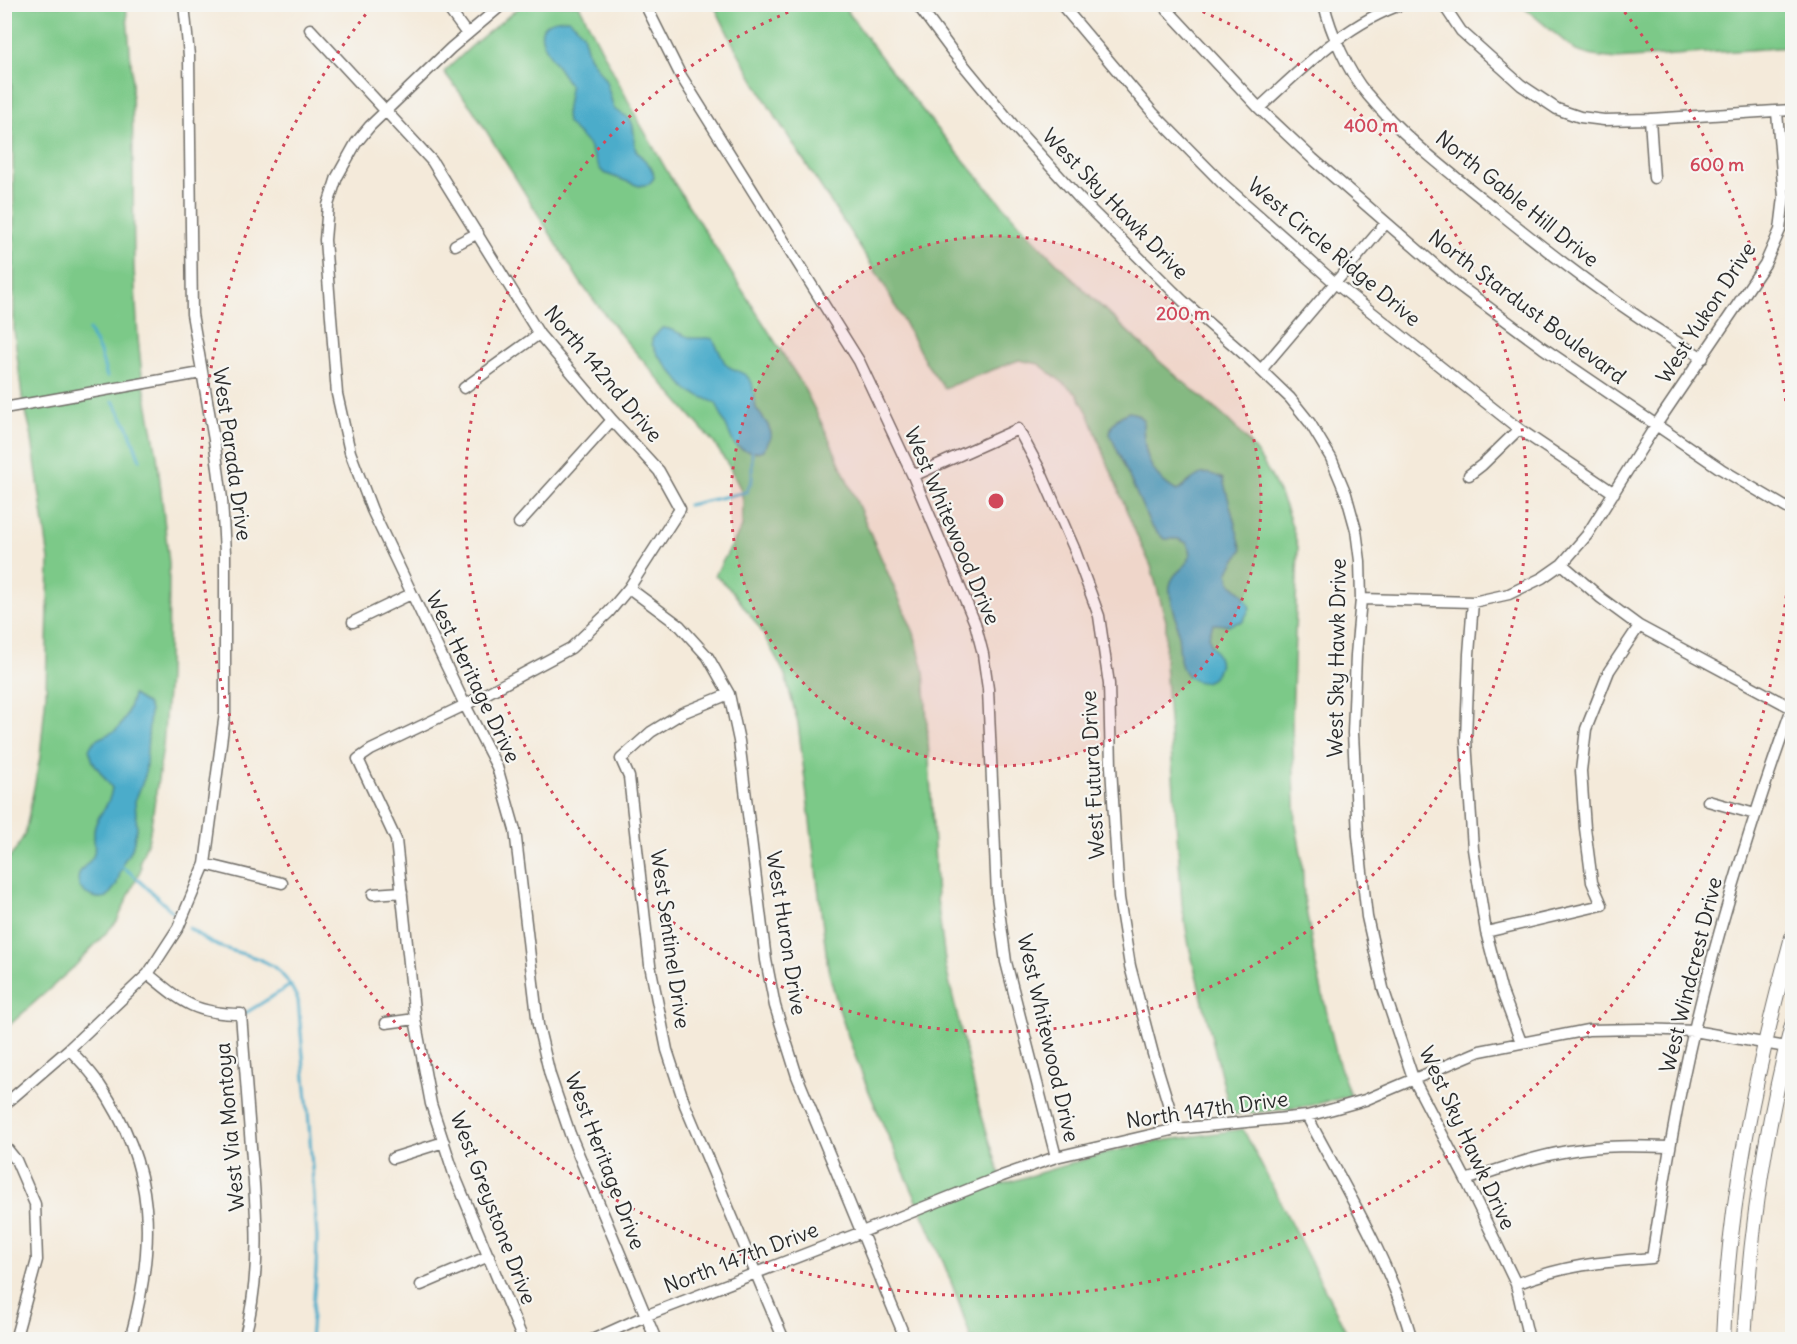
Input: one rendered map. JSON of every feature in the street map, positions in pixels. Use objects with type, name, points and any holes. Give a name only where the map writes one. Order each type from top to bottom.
[{"type":"main road","points":[[1744,1340],[1756,1204],[1780,1046],[1792,937]]},
{"type":"main road","points":[[1723,1340],[1733,1208],[1745,1134],[1780,1046],[1792,1024]]},
{"type":"street","name":"West Parada Drive","points":[[4,1105],[69,1049],[148,974],[178,928],[205,864],[225,714],[226,595],[222,499],[192,314],[189,56],[184,4]]},
{"type":"street","points":[[444,4],[467,34]]},
{"type":"street","name":"West Heritage Drive","points":[[502,4],[385,112],[356,143],[344,163],[328,206],[325,240],[334,361],[342,424],[360,481],[411,594],[497,767],[515,830],[538,1025],[550,1076],[570,1134],[656,1340]]},
{"type":"street","name":"West Whitewood Drive","points":[[645,4],[681,76],[859,362],[913,476],[975,623],[983,654],[988,689],[997,896],[1005,962],[1056,1157]]},
{"type":"street","name":"West Sky Hawk Drive","points":[[917,4],[1013,125],[1079,198],[1183,301],[1290,398],[1310,423],[1331,458],[1346,494],[1356,530],[1360,561],[1362,599],[1356,655],[1353,733],[1358,836],[1367,917],[1383,988],[1413,1078],[1516,1284],[1529,1340]]},
{"type":"street","name":"West Circle Ridge Drive","points":[[1061,4],[1153,112],[1222,183],[1335,282],[1519,429],[1614,493]]},
{"type":"street","name":"North Stardust Boulevard","points":[[1162,4],[1259,108],[1457,284],[1542,348],[1721,469],[1792,511]]},
{"type":"street","name":"North Gable Hill Drive","points":[[1324,4],[1336,41],[1365,93],[1392,121],[1452,174],[1583,278],[1657,331],[1702,358]]},
{"type":"street","points":[[1259,108],[1336,41],[1378,15],[1403,4]]},
{"type":"street","points":[[1443,4],[1461,31],[1521,85],[1557,109],[1580,117],[1604,120],[1650,119],[1792,110]]},
{"type":"street","name":"North 142nd Drive","points":[[310,29],[432,161],[539,334],[659,471],[680,509],[629,588]]},
{"type":"street","name":"West Yukon Drive","points":[[1362,599],[1473,602],[1509,594],[1542,578],[1562,564],[1587,535],[1656,425],[1765,264],[1780,230],[1784,197],[1777,112]]},
{"type":"street","points":[[1650,119],[1654,178]]},
{"type":"street","points":[[1261,370],[1386,223]]},
{"type":"street","points":[[455,245],[478,233]]},
{"type":"street","points":[[464,388],[539,334]]},
{"type":"street","points":[[4,408],[201,373]]},
{"type":"street","points":[[519,524],[612,420]]},
{"type":"street","name":"West Futura Drive","points":[[913,476],[1018,429],[1039,468],[1074,548],[1099,616],[1109,684],[1111,767],[1119,898],[1130,966],[1176,1129]]},
{"type":"street","points":[[1469,475],[1519,429]]},
{"type":"street","points":[[1562,564],[1601,598],[1639,626],[1791,708]]},
{"type":"street","points":[[465,705],[571,648],[609,612],[629,588]]},
{"type":"street","name":"West Huron Drive","points":[[629,588],[680,626],[708,657],[729,694],[739,741],[766,960],[775,1006],[797,1076],[906,1340]]},
{"type":"street","points":[[353,622],[411,594]]},
{"type":"street","points":[[1473,602],[1466,740],[1473,849],[1486,932],[1501,989],[1521,1042]]},
{"type":"street","points":[[1486,932],[1602,905],[1592,882],[1585,828],[1581,771],[1586,729],[1609,671],[1639,626]]},
{"type":"street","name":"West Sentinel Drive","points":[[729,694],[682,713],[651,732],[621,759],[629,777],[650,965],[667,1050],[685,1105],[784,1340]]},
{"type":"street","name":"West Greystone Drive","points":[[465,705],[371,750],[358,759],[396,840],[415,1019],[431,1104],[454,1174],[523,1340]]},
{"type":"street","name":"West Windcrest Drive","points":[[1516,1284],[1548,1272],[1587,1263],[1652,1258],[1670,1147],[1694,1031],[1726,909],[1791,708]]},
{"type":"street","points":[[1708,801],[1755,814]]},
{"type":"street","points":[[205,864],[282,883]]},
{"type":"street","points":[[373,894],[402,892]]},
{"type":"street","name":"West Via Montoya","points":[[148,974],[182,1002],[195,1008],[212,1013],[240,1014],[258,1229],[256,1269],[249,1323],[244,1340]]},
{"type":"street","points":[[386,1023],[415,1019]]},
{"type":"street","name":"North 147th Drive","points":[[592,1340],[645,1316],[1056,1157],[1176,1129],[1307,1116],[1365,1100],[1480,1051],[1588,1030],[1643,1029],[1694,1031],[1780,1046]]},
{"type":"street","points":[[69,1049],[99,1083],[119,1117],[137,1156],[146,1199],[148,1245],[141,1301],[130,1340]]},
{"type":"street","points":[[1307,1116],[1379,1252],[1405,1313],[1412,1340]]},
{"type":"street","points":[[393,1158],[444,1142]]},
{"type":"street","points":[[4,1145],[16,1160],[35,1204],[37,1260],[15,1340]]},
{"type":"street","points":[[1466,1180],[1511,1165],[1569,1151],[1624,1146],[1670,1147]]},
{"type":"street","points":[[421,1285],[489,1256]]},
{"type":"green space","points":[[5,5],[126,5],[132,73],[134,268],[138,338],[142,375],[157,455],[169,563],[168,677],[163,747],[149,838],[140,861],[141,869],[117,921],[75,966],[5,1029],[5,862],[25,834],[40,757],[46,694],[49,560],[31,432],[22,396],[14,330],[12,93]]},
{"type":"green space","points":[[522,5],[579,5],[638,120],[671,178],[802,384],[827,434],[914,633],[924,670],[937,899],[946,968],[979,1107],[1003,1184],[1109,1152],[1162,1141],[1243,1129],[1348,1339],[971,1339],[955,1292],[876,1109],[841,1016],[828,968],[798,723],[785,675],[759,627],[733,592],[715,575],[742,527],[741,490],[714,443],[625,340],[582,285],[472,108],[444,72],[476,42]]},
{"type":"green space","points":[[714,5],[843,5],[930,119],[1023,228],[1140,343],[1229,421],[1242,434],[1263,463],[1280,495],[1298,547],[1292,721],[1296,825],[1302,859],[1304,898],[1315,961],[1337,1058],[1350,1096],[1304,1107],[1231,1115],[1189,946],[1182,904],[1165,663],[1166,621],[1151,566],[1088,413],[1077,394],[1039,364],[1019,360],[944,388],[926,363],[883,283],[770,108],[732,42]]},
{"type":"green space","points":[[1521,5],[1792,5],[1792,47],[1616,59],[1593,56],[1576,51]]},
{"type":"water","points":[[568,19],[583,34],[589,56],[606,81],[614,109],[631,121],[636,150],[653,173],[654,178],[649,184],[639,186],[604,173],[588,144],[567,123],[570,87],[545,46],[542,35],[543,27],[552,21]]},
{"type":"water","points":[[662,328],[692,338],[713,339],[725,363],[746,375],[752,383],[756,408],[771,433],[764,450],[748,451],[734,444],[716,403],[688,391],[658,355],[652,344],[652,339]]},
{"type":"water","points":[[1129,412],[1137,414],[1143,420],[1144,442],[1149,461],[1167,485],[1177,491],[1193,478],[1203,474],[1215,475],[1223,479],[1242,550],[1228,572],[1230,582],[1243,594],[1250,608],[1243,621],[1229,625],[1213,624],[1209,637],[1219,659],[1219,667],[1210,680],[1204,682],[1191,678],[1182,667],[1176,618],[1170,593],[1172,579],[1189,558],[1190,551],[1187,543],[1178,539],[1164,539],[1151,526],[1110,434],[1116,420]]},
{"type":"water","points":[[133,695],[147,704],[150,710],[145,776],[135,801],[137,828],[132,849],[124,861],[116,886],[107,897],[95,898],[81,889],[78,878],[81,870],[94,854],[95,826],[109,800],[112,788],[93,762],[89,749],[98,739],[112,733],[122,724]]},
{"type":"waterway","points":[[89,330],[100,352],[107,377]]},
{"type":"waterway","points":[[113,401],[128,427],[140,460]]},
{"type":"waterway","points":[[688,505],[746,492],[752,480],[752,450]]},
{"type":"waterway","points":[[120,866],[131,873],[173,912]]},
{"type":"waterway","points":[[189,928],[212,943],[264,961],[282,974],[298,1000],[317,1238],[310,1340]]},
{"type":"waterway","points":[[244,1014],[291,985]]}]
